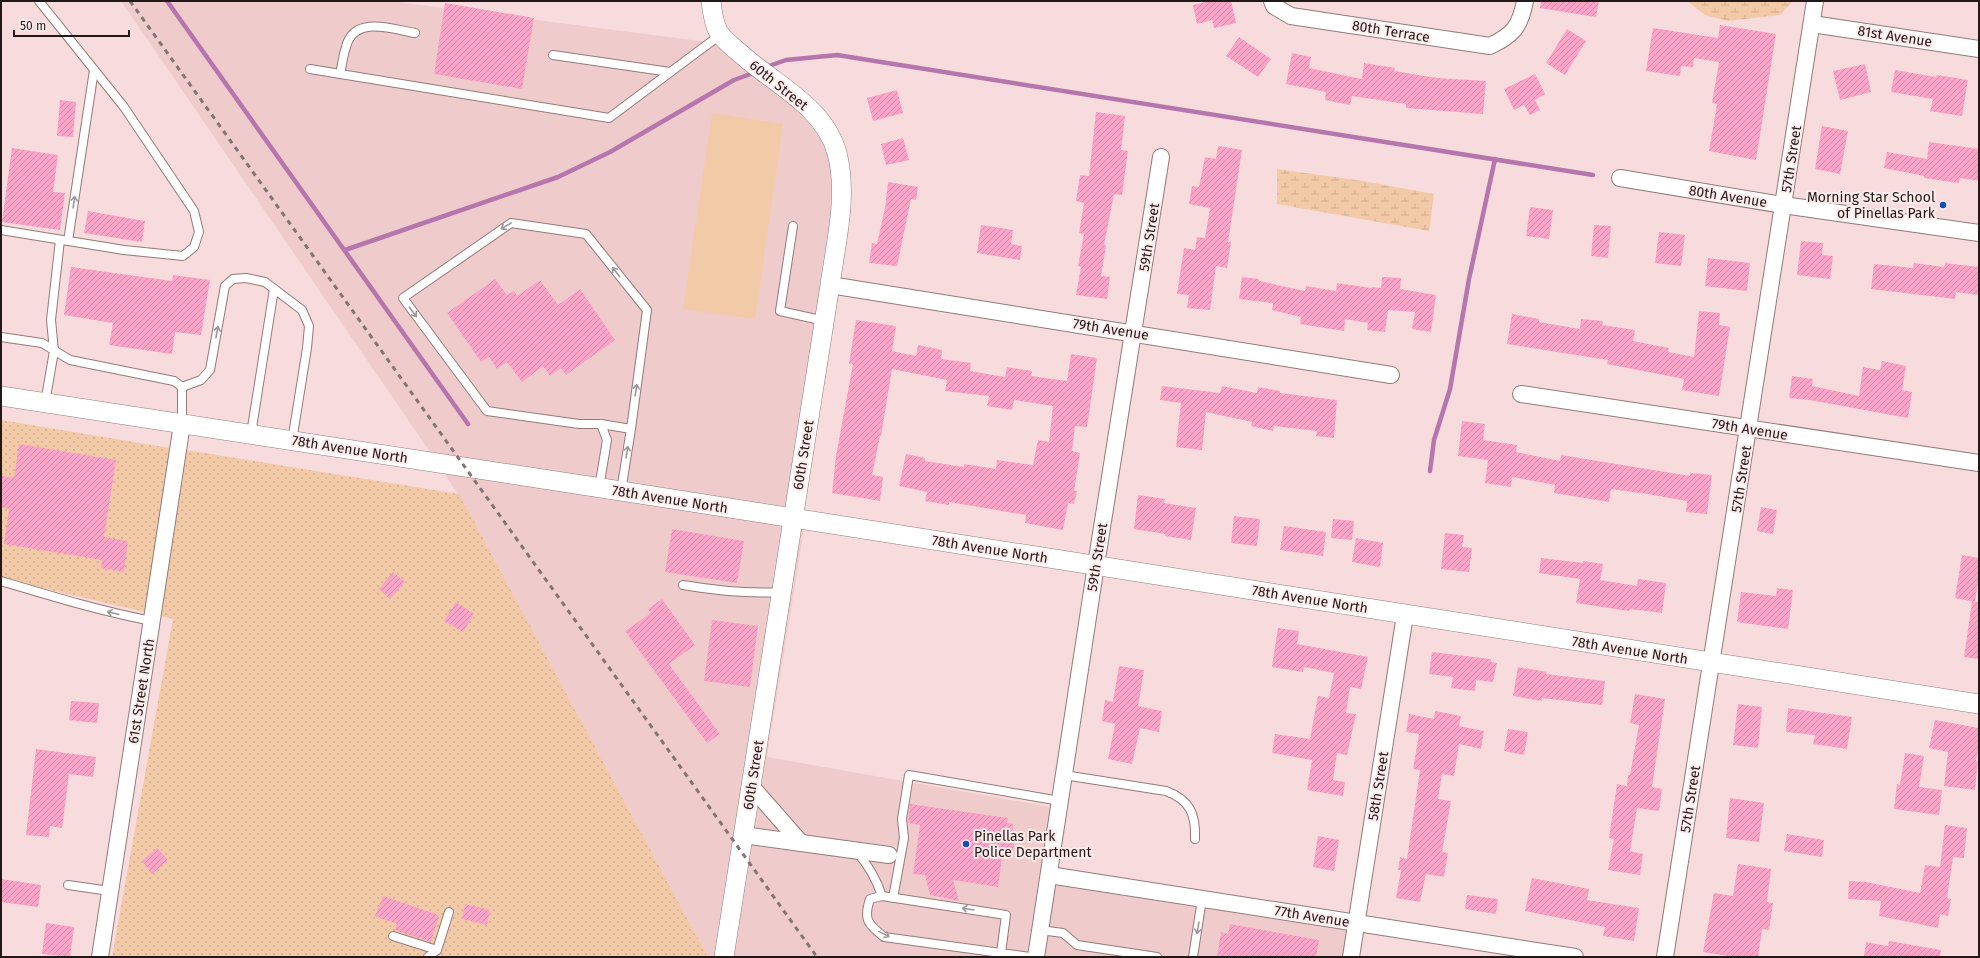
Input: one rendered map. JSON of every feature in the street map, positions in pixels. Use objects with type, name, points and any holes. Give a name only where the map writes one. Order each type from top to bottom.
[{"type":"street","name":"60th Street","points":[[711,1],[712,12],[720,34],[747,60],[806,105],[824,127],[836,152],[841,175],[841,203],[825,321],[724,957]]},
{"type":"street","name":"80th Terrace","points":[[1273,3],[1291,16],[1490,46],[1508,37],[1522,16],[1524,1]]},
{"type":"street","name":"57th Street","points":[[1665,957],[1815,1]]},
{"type":"street","name":"81st Avenue","points":[[1812,24],[1979,49]]},
{"type":"street","name":"59th Street","points":[[1036,957],[1096,565],[1161,157]]},
{"type":"street","name":"80th Avenue","points":[[1620,178],[1783,205],[1979,233]]},
{"type":"street","name":"79th Avenue","points":[[830,285],[1391,375]]},
{"type":"street","name":"79th Avenue","points":[[1521,394],[1979,463]]},
{"type":"street","name":"78th Avenue North","points":[[1,396],[622,491],[1979,704]]},
{"type":"street","name":"61st Street North","points":[[100,957],[182,424]]},
{"type":"street","name":"58th Street","points":[[1351,957],[1405,615]]},
{"type":"street","points":[[751,786],[801,843]]},
{"type":"street","points":[[743,836],[889,854]]},
{"type":"street","name":"77th Avenue","points":[[1049,874],[1575,957]]},
{"type":"lane","points":[[1,230],[124,250],[183,256],[194,248],[199,232],[194,211],[124,107],[39,1]]},
{"type":"lane","points":[[340,74],[346,46],[350,36],[359,28],[370,26],[415,33]]},
{"type":"lane","points":[[310,69],[609,118],[720,34]]},
{"type":"lane","points":[[552,55],[670,72]]},
{"type":"lane","points":[[45,403],[54,351],[51,320],[94,70]]},
{"type":"lane","points":[[622,491],[631,429],[647,310],[586,234],[511,223],[403,298],[487,411],[579,424],[601,424],[631,429]]},
{"type":"lane","points":[[793,226],[780,310],[825,321]]},
{"type":"lane","points":[[182,387],[201,380],[210,370],[225,286],[232,279],[246,278],[264,282],[302,310],[309,326],[307,348],[292,441]]},
{"type":"lane","points":[[251,434],[274,289]]},
{"type":"lane","points":[[1,337],[42,343],[70,360],[174,381],[182,387]]},
{"type":"lane","points":[[182,387],[182,424]]},
{"type":"lane","points":[[599,488],[607,440],[601,424]]},
{"type":"lane","points":[[1,581],[66,601],[152,621]]},
{"type":"lane","points":[[683,585],[720,592],[753,594],[782,592]]},
{"type":"lane","points":[[893,898],[904,838],[902,819],[909,775],[1060,801]]},
{"type":"lane","points":[[1064,775],[1166,791],[1179,796],[1190,808],[1196,825],[1195,839]]},
{"type":"lane","points":[[855,850],[869,866],[876,877],[882,896]]},
{"type":"lane","points":[[68,885],[110,891]]},
{"type":"lane","points":[[1000,953],[1006,915],[882,896],[870,899],[866,912],[869,925],[884,937],[1000,953],[1030,957]]},
{"type":"lane","points":[[1194,957],[1202,899]]},
{"type":"lane","points":[[428,957],[437,950],[449,912]]},
{"type":"lane","points":[[1040,930],[1063,933],[1077,945],[1157,957]]},
{"type":"lane","points":[[393,936],[437,950]]},
{"type":"shaded area","points":[[121,1],[390,1],[715,43],[736,63],[801,112],[818,132],[829,155],[833,176],[834,202],[787,508],[430,452]]},
{"type":"shaded area","points":[[444,473],[784,525],[716,957],[708,957],[463,502]]},
{"type":"shaded area","points":[[800,528],[804,529],[767,757],[1051,807],[1028,957],[732,957],[749,845],[896,864],[898,847],[752,828]]},
{"type":"shaded area","points":[[1055,885],[1347,930],[1343,957],[1044,957]]},
{"type":"green space","points":[[1687,1],[1793,1],[1780,15],[1728,21],[1705,15]]},
{"type":"green space","points":[[712,113],[783,124],[755,319],[683,309]]},
{"type":"green space","points":[[1277,169],[1363,181],[1434,194],[1429,231],[1277,204]]},
{"type":"green space","points":[[1,420],[170,448],[145,612],[3,579],[1,589]]},
{"type":"green space","points":[[186,450],[459,494],[708,957],[112,957],[173,619],[161,616]]},
{"type":"building","points":[[1210,1],[1231,1],[1236,23],[1214,28],[1212,20],[1197,24],[1193,5]]},
{"type":"building","points":[[1541,1],[1599,1],[1596,17],[1540,8]]},
{"type":"building","points":[[445,3],[534,18],[522,89],[434,74]]},
{"type":"building","points":[[1720,25],[1776,34],[1756,160],[1709,151],[1717,104],[1712,103],[1719,62],[1694,58],[1693,67],[1681,66],[1680,76],[1646,71],[1653,28],[1718,38]]},
{"type":"building","points":[[1567,29],[1586,41],[1565,75],[1546,63]]},
{"type":"building","points":[[1239,37],[1271,59],[1258,77],[1226,56]]},
{"type":"building","points":[[1292,53],[1311,57],[1309,68],[1362,79],[1364,63],[1395,68],[1394,71],[1437,78],[1486,81],[1483,114],[1406,108],[1406,104],[1352,96],[1350,105],[1325,100],[1326,92],[1286,84]]},
{"type":"building","points":[[1865,64],[1871,92],[1840,100],[1833,71]]},
{"type":"building","points":[[1895,70],[1936,77],[1937,75],[1968,80],[1962,116],[1930,111],[1933,99],[1891,92]]},
{"type":"building","points":[[1535,74],[1545,94],[1535,100],[1540,110],[1530,115],[1524,105],[1514,110],[1504,89]]},
{"type":"building","points":[[897,90],[903,113],[873,121],[867,98]]},
{"type":"building","points":[[60,100],[76,102],[73,137],[57,136]]},
{"type":"building","points":[[1096,112],[1125,116],[1121,150],[1128,151],[1122,195],[1114,194],[1104,245],[1106,246],[1101,276],[1110,277],[1107,299],[1076,295],[1081,267],[1078,266],[1084,234],[1079,233],[1084,203],[1076,201],[1080,175],[1089,176]]},
{"type":"building","points":[[1822,126],[1848,131],[1840,174],[1815,169]]},
{"type":"building","points":[[903,138],[909,160],[886,165],[881,144]]},
{"type":"building","points":[[1929,142],[1979,149],[1979,181],[1960,178],[1959,183],[1924,178],[1924,176],[1884,168],[1887,152],[1927,159]]},
{"type":"building","points":[[1218,146],[1242,150],[1228,242],[1231,242],[1227,268],[1216,266],[1210,310],[1187,308],[1189,295],[1177,294],[1184,248],[1195,250],[1197,237],[1205,238],[1210,208],[1189,204],[1192,186],[1199,187],[1205,157],[1216,159]]},
{"type":"building","points":[[12,148],[58,155],[53,192],[65,193],[60,230],[2,222]]},
{"type":"building","points":[[888,182],[918,187],[916,200],[911,199],[897,266],[869,263],[872,243],[877,244],[885,208]]},
{"type":"building","points":[[1530,207],[1553,210],[1549,239],[1526,236]]},
{"type":"building","points":[[88,211],[145,221],[142,242],[84,233]]},
{"type":"building","points":[[981,225],[1013,230],[1011,244],[1022,246],[1020,260],[977,253]]},
{"type":"building","points":[[1594,225],[1611,226],[1608,258],[1591,256]]},
{"type":"building","points":[[1659,232],[1685,235],[1681,266],[1655,263]]},
{"type":"building","points":[[1801,241],[1823,243],[1822,255],[1833,256],[1830,279],[1797,275]]},
{"type":"building","points":[[1708,258],[1750,263],[1747,291],[1705,286]]},
{"type":"building","points":[[1914,263],[1944,267],[1945,263],[1979,267],[1979,295],[1956,292],[1955,299],[1871,289],[1874,264],[1913,268]]},
{"type":"building","points":[[71,267],[172,281],[173,275],[210,280],[201,335],[175,332],[172,354],[109,345],[113,323],[64,315]]},
{"type":"building","points":[[1242,277],[1259,279],[1259,281],[1305,291],[1306,286],[1336,291],[1337,283],[1381,288],[1382,277],[1401,278],[1400,289],[1436,295],[1431,332],[1412,329],[1415,312],[1388,310],[1385,332],[1367,330],[1368,323],[1345,319],[1344,331],[1300,324],[1301,317],[1272,310],[1273,303],[1239,299]]},
{"type":"building","points":[[495,279],[507,295],[514,291],[517,296],[540,280],[558,305],[580,289],[615,340],[566,375],[561,368],[550,376],[543,366],[522,382],[507,362],[497,369],[489,357],[481,362],[447,313]]},
{"type":"building","points":[[1699,311],[1720,313],[1719,325],[1730,327],[1719,396],[1682,390],[1684,379],[1607,364],[1608,360],[1507,344],[1512,314],[1539,319],[1539,322],[1580,329],[1581,319],[1603,321],[1602,325],[1635,330],[1633,341],[1669,348],[1668,352],[1694,357]]},
{"type":"building","points":[[856,320],[896,326],[892,351],[916,356],[918,345],[942,350],[941,359],[971,363],[970,371],[1005,377],[1007,367],[1032,371],[1031,376],[1067,381],[1071,354],[1097,358],[1087,427],[1075,426],[1072,451],[1080,453],[1074,491],[1077,491],[1074,504],[1068,503],[1063,530],[1025,523],[1026,515],[949,502],[949,505],[925,501],[927,492],[899,486],[906,454],[925,458],[925,461],[964,467],[964,464],[996,469],[997,460],[1033,465],[1038,440],[1049,442],[1053,406],[1014,400],[1012,410],[987,406],[989,396],[945,391],[947,380],[892,369],[881,436],[872,475],[883,477],[880,501],[832,493],[836,456],[853,364],[849,364]]},
{"type":"building","points":[[1882,361],[1906,366],[1902,390],[1912,392],[1908,418],[1810,400],[1789,398],[1792,376],[1813,379],[1812,386],[1859,396],[1863,367],[1880,370]]},
{"type":"building","points":[[1162,386],[1220,393],[1222,386],[1257,393],[1258,387],[1280,391],[1280,393],[1337,400],[1334,438],[1316,436],[1317,431],[1274,426],[1273,431],[1251,426],[1252,422],[1206,412],[1202,450],[1176,447],[1181,403],[1160,400]]},
{"type":"building","points":[[1462,421],[1485,424],[1483,440],[1517,445],[1516,452],[1560,461],[1561,455],[1690,476],[1690,473],[1712,475],[1707,514],[1686,512],[1687,501],[1647,494],[1611,489],[1609,502],[1554,493],[1555,485],[1512,477],[1511,487],[1485,483],[1488,460],[1458,456]]},
{"type":"building","points":[[19,444],[116,460],[104,537],[128,541],[124,572],[101,568],[102,560],[4,544],[9,509],[1,507],[1,476],[14,478]]},
{"type":"building","points":[[1138,495],[1165,499],[1164,503],[1196,508],[1191,540],[1134,529]]},
{"type":"building","points":[[1761,507],[1777,510],[1773,534],[1757,531]]},
{"type":"building","points":[[1234,516],[1260,519],[1257,546],[1231,543]]},
{"type":"building","points":[[1333,519],[1354,521],[1352,540],[1331,538]]},
{"type":"building","points":[[1284,526],[1326,532],[1323,556],[1280,550]]},
{"type":"building","points":[[672,529],[744,541],[737,583],[665,572]]},
{"type":"building","points":[[1445,533],[1464,535],[1462,547],[1472,548],[1469,572],[1441,569]]},
{"type":"building","points":[[1356,538],[1383,543],[1380,567],[1352,562]]},
{"type":"building","points":[[1962,555],[1979,558],[1979,578],[1975,602],[1955,598]]},
{"type":"building","points":[[1541,558],[1603,564],[1600,580],[1637,586],[1638,579],[1666,583],[1662,613],[1630,609],[1629,611],[1576,603],[1580,579],[1539,573]]},
{"type":"building","points":[[393,572],[405,582],[390,599],[379,589]]},
{"type":"building","points":[[1777,588],[1793,590],[1788,629],[1737,622],[1741,592],[1776,596]]},
{"type":"building","points":[[662,599],[695,645],[669,664],[720,734],[707,743],[625,631],[651,613],[648,609]]},
{"type":"building","points":[[456,602],[474,614],[463,632],[444,621]]},
{"type":"building","points":[[1972,602],[1979,602],[1979,659],[1964,657]]},
{"type":"building","points":[[712,620],[758,626],[750,687],[704,681]]},
{"type":"building","points":[[1278,628],[1299,631],[1297,644],[1368,657],[1361,689],[1350,687],[1346,713],[1356,714],[1347,755],[1337,753],[1333,780],[1345,782],[1343,796],[1307,790],[1312,760],[1272,753],[1275,734],[1310,739],[1318,696],[1329,698],[1334,673],[1304,667],[1303,672],[1272,667]]},
{"type":"building","points":[[1432,652],[1491,659],[1491,662],[1497,663],[1493,682],[1476,680],[1475,691],[1451,688],[1453,677],[1429,674]]},
{"type":"building","points":[[1119,666],[1144,670],[1138,706],[1162,711],[1159,732],[1140,728],[1132,764],[1108,759],[1115,724],[1102,721],[1105,700],[1113,702]]},
{"type":"building","points":[[1518,667],[1547,672],[1546,674],[1605,681],[1602,705],[1542,698],[1542,701],[1513,696]]},
{"type":"building","points":[[1635,694],[1665,699],[1652,787],[1662,789],[1659,811],[1637,808],[1630,851],[1643,854],[1640,875],[1608,870],[1614,839],[1609,838],[1617,784],[1627,786],[1639,725],[1630,723]]},
{"type":"building","points":[[71,701],[99,703],[97,723],[69,720]]},
{"type":"building","points":[[1738,704],[1762,707],[1758,748],[1733,745]]},
{"type":"building","points":[[1788,708],[1852,717],[1847,749],[1813,744],[1815,735],[1786,732]]},
{"type":"building","points":[[1435,711],[1461,716],[1459,726],[1484,731],[1481,749],[1459,744],[1454,776],[1442,774],[1438,799],[1451,801],[1442,852],[1448,853],[1444,877],[1426,874],[1420,902],[1396,898],[1401,870],[1398,870],[1400,857],[1407,859],[1420,770],[1413,769],[1419,734],[1406,732],[1409,714],[1434,719]]},
{"type":"building","points":[[1935,720],[1979,728],[1975,790],[1944,786],[1948,752],[1929,748]]},
{"type":"building","points":[[1508,729],[1528,732],[1524,755],[1504,751]]},
{"type":"building","points":[[36,749],[96,757],[93,777],[69,774],[62,828],[50,826],[49,837],[26,835]]},
{"type":"building","points":[[1905,753],[1924,756],[1919,787],[1942,790],[1939,815],[1894,809],[1897,784],[1900,785]]},
{"type":"building","points":[[1730,798],[1764,803],[1759,842],[1726,838]]},
{"type":"building","name":"Pinellas Park Police Department","points":[[910,804],[1008,818],[1007,823],[1013,824],[1012,837],[1015,838],[1013,851],[1003,850],[998,887],[953,880],[959,901],[930,895],[925,875],[913,874],[920,825],[908,823]]},
{"type":"building","points":[[1945,825],[1967,828],[1964,858],[1953,857],[1947,898],[1951,899],[1948,916],[1940,914],[1938,928],[1879,916],[1881,901],[1848,899],[1849,881],[1866,882],[1920,893],[1925,865],[1940,867]]},
{"type":"building","points":[[1787,834],[1824,840],[1822,857],[1784,851]]},
{"type":"building","points":[[1318,836],[1339,840],[1334,871],[1313,867]]},
{"type":"building","points":[[157,848],[168,860],[152,874],[142,861]]},
{"type":"building","points":[[1738,864],[1771,869],[1767,902],[1773,903],[1769,930],[1762,929],[1758,957],[1734,957],[1703,952],[1714,893],[1733,896]]},
{"type":"building","points":[[1532,878],[1589,889],[1587,900],[1639,908],[1634,941],[1603,936],[1605,927],[1525,911]]},
{"type":"building","points":[[1,879],[41,885],[38,907],[1,902]]},
{"type":"building","points":[[1467,895],[1498,899],[1496,914],[1465,909]]},
{"type":"building","points":[[383,896],[439,915],[431,942],[395,930],[397,924],[375,916]]},
{"type":"building","points":[[465,904],[490,910],[487,925],[462,919]]},
{"type":"building","points":[[46,923],[74,927],[70,957],[42,954]]},
{"type":"building","points":[[1230,924],[1319,940],[1316,957],[1217,957],[1221,932],[1228,934]]},
{"type":"building","points":[[1889,941],[1941,950],[1940,957],[1864,957],[1866,942],[1888,946]]},
{"type":"waterway","points":[[167,1],[468,424]]},
{"type":"waterway","points":[[766,67],[786,60],[837,55],[1593,175]]},
{"type":"waterway","points":[[345,250],[558,177],[610,152],[734,80],[756,72]]},
{"type":"waterway","points":[[1430,471],[1434,440],[1450,389],[1469,279],[1495,159]]},
{"type":"railway","points":[[130,1],[817,957]]},
{"type":"place","name":"Morning Star School of Pinellas Park","points":[[1943,205]]},
{"type":"place","name":"Pinellas Park Police Department","points":[[966,844]]}]
